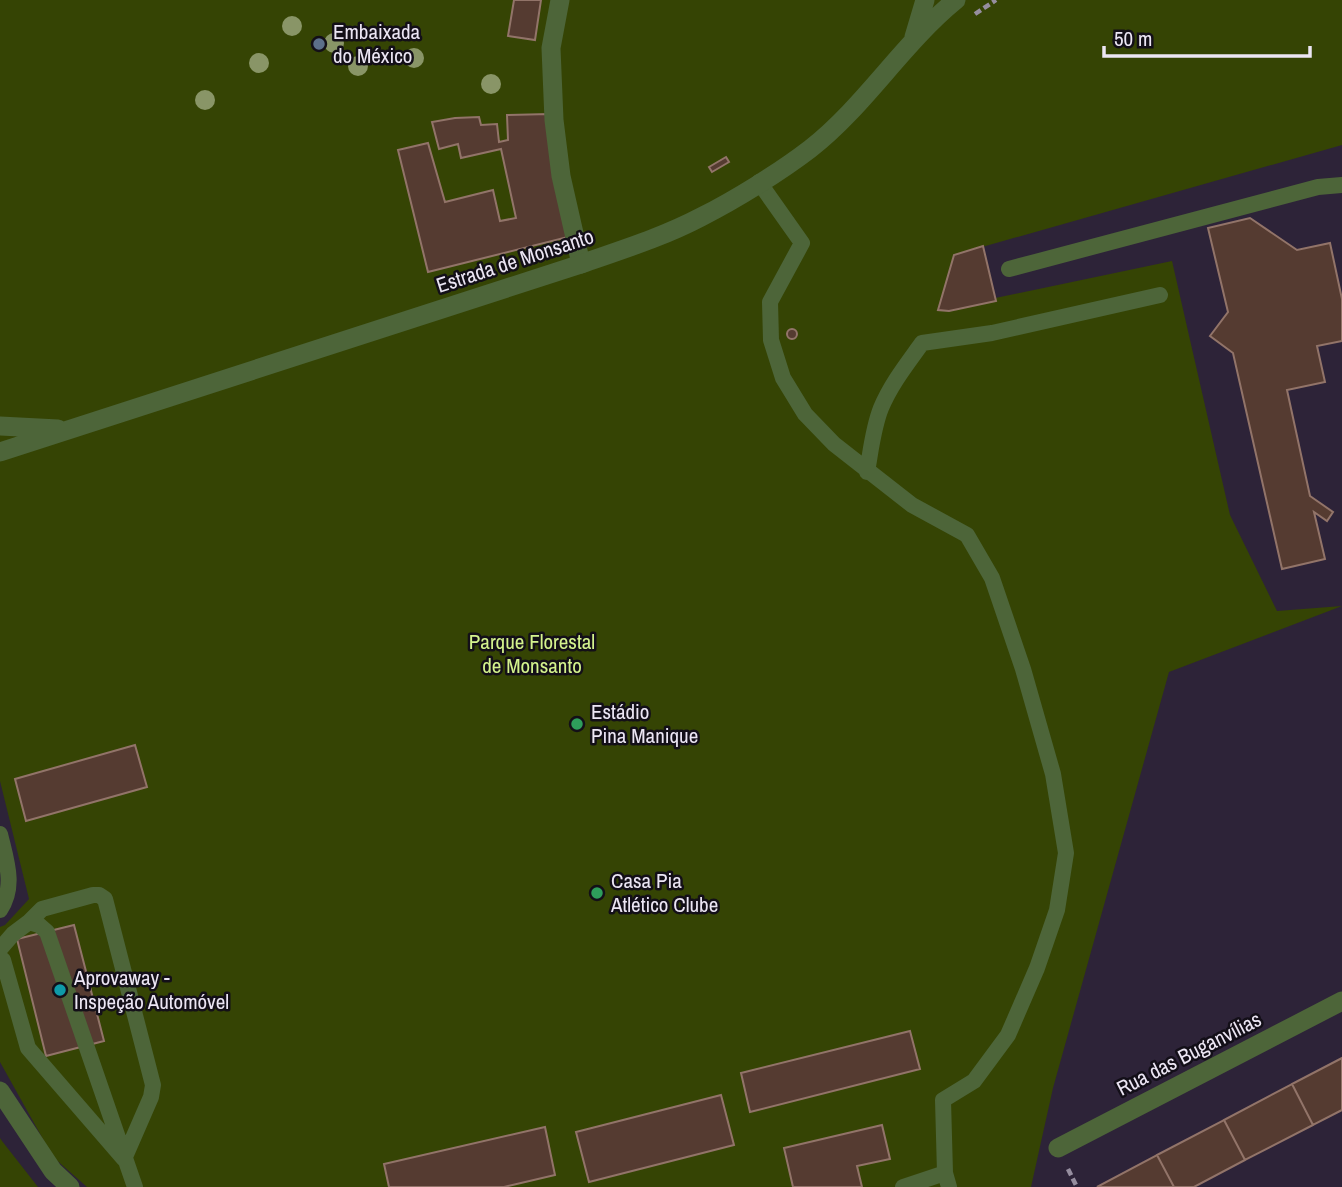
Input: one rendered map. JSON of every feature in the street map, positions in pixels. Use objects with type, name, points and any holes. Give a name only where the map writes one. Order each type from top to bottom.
[{"type":"street","points":[[560,0],[551,48],[554,120],[561,176],[581,264]]},
{"type":"street","name":"Estrada de Monsanto","points":[[914,38],[925,0]]},
{"type":"street","name":"Estrada de Monsanto","points":[[0,452],[581,264],[649,240],[701,217],[811,148],[867,94],[914,38],[956,0]]},
{"type":"street","name":"Estrada de Monsanto","points":[[0,426],[74,429]]},
{"type":"street","name":"Rua das Buganvílias","points":[[1058,1148],[1342,1001]]},
{"type":"street","points":[[0,1091],[53,1171],[70,1187]]},
{"type":"lane","points":[[759,183],[802,243],[770,302],[771,340],[783,378],[805,414],[834,444],[912,505],[967,535],[992,578],[1023,669],[1054,774],[1066,853],[1057,909],[1037,968],[1008,1035],[974,1081],[943,1100],[947,1180],[904,1187]]},
{"type":"lane","points":[[1009,269],[1318,187],[1342,185]]},
{"type":"lane","points":[[867,472],[881,408],[897,378],[922,343],[992,333],[1160,295]]},
{"type":"lane","points":[[0,834],[7,896],[0,910]]},
{"type":"lane","points":[[0,949],[42,909],[93,895],[105,899],[153,1085],[151,1097],[124,1159]]},
{"type":"lane","points":[[29,922],[39,925],[47,932],[135,1187]]},
{"type":"lane","points":[[0,958],[3,960],[28,1048],[124,1159]]},
{"type":"green space","name":"Parque Florestal de Monsanto","points":[[0,0],[1342,0],[1342,145],[954,255],[938,310],[1172,261],[1230,515],[1277,611],[1342,606],[1169,672],[1053,1088],[1031,1187],[87,1187],[53,1157],[0,1062],[0,927],[29,899],[0,781]]},
{"type":"green space","points":[[0,1138],[2,1141],[38,1187],[0,1187]]},
{"type":"building","points":[[514,0],[541,0],[535,40],[508,36]]},
{"type":"building","points":[[549,114],[568,237],[428,272],[398,150],[428,143],[445,202],[493,190],[500,221],[516,218],[501,149],[461,158],[458,144],[439,149],[432,122],[479,117],[481,125],[497,124],[499,142],[508,140],[507,115]]},
{"type":"building","points":[[726,157],[729,162],[712,172],[709,167]]},
{"type":"building","points":[[1250,218],[1297,250],[1330,243],[1342,299],[1342,341],[1317,346],[1325,382],[1287,390],[1310,496],[1333,512],[1327,521],[1314,512],[1325,559],[1282,569],[1233,353],[1210,336],[1228,312],[1208,228]]},
{"type":"building","points":[[983,246],[996,301],[949,311],[938,310],[954,255]]},
{"type":"building","points":[[792,329],[796,330],[796,338],[792,339],[788,338],[787,334],[788,330]]},
{"type":"building","points":[[135,745],[147,787],[26,821],[15,779]]},
{"type":"building","name":"Aprovaway - Inspeção Automóvel","points":[[74,925],[104,1041],[46,1056],[17,939]]},
{"type":"building","points":[[910,1031],[920,1069],[750,1112],[741,1073]]},
{"type":"building","points":[[1342,1058],[1342,1110],[1313,1125],[1292,1084]]},
{"type":"building","points":[[1292,1084],[1313,1125],[1245,1160],[1224,1120]]},
{"type":"building","points":[[721,1095],[734,1145],[589,1182],[576,1132]]},
{"type":"building","points":[[1224,1120],[1245,1160],[1194,1187],[1174,1187],[1157,1155]]},
{"type":"building","points":[[882,1125],[890,1159],[857,1166],[862,1187],[793,1187],[784,1148]]},
{"type":"building","points":[[545,1127],[555,1175],[504,1187],[389,1187],[384,1164]]},
{"type":"building","points":[[1157,1155],[1174,1187],[1097,1187]]},
{"type":"place","name":"Embaixada do México","points":[[319,44]]},
{"type":"place","name":"Estádio Pina Manique","points":[[577,724]]},
{"type":"place","name":"Casa Pia Atlético Clube","points":[[597,893]]},
{"type":"place","name":"Aprovaway - Inspeção Automóvel","points":[[60,990]]}]
